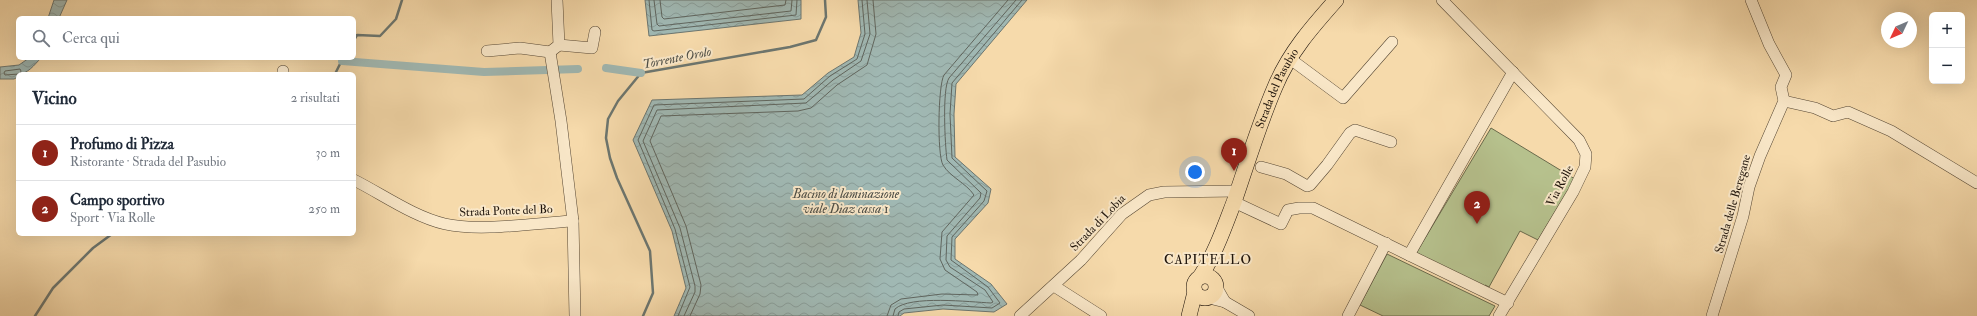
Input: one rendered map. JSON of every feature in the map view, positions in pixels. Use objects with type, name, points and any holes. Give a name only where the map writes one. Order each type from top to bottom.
[{"type":"main road","name":"Strada del Pasubio","points":[[1208,291],[1208,276],[1200,277],[1212,257],[1236,197],[1254,164],[1272,93],[1289,58],[1336,0]]},
{"type":"main road","points":[[1194,316],[1208,291],[1226,224]]},
{"type":"main road","points":[[1189,316],[1208,291]]},
{"type":"street","points":[[557,0],[559,45]]},
{"type":"street","name":"Via Rolle","points":[[1442,0],[1584,146],[1586,160],[1585,167],[1573,192],[1499,316]]},
{"type":"street","name":"Strada delle Beregane","points":[[1712,316],[1760,156],[1784,101],[1781,87],[1786,75],[1769,44],[1751,0]]},
{"type":"street","points":[[487,51],[520,48],[550,52],[559,45],[592,48],[595,32]]},
{"type":"street","points":[[1289,58],[1343,98],[1392,42]]},
{"type":"street","points":[[550,52],[561,121],[573,221],[575,316]]},
{"type":"street","points":[[1409,255],[1513,72]]},
{"type":"street","points":[[1784,101],[1815,108],[1834,116],[1848,112],[1891,130],[1977,183]]},
{"type":"street","points":[[1254,164],[1286,174],[1307,186],[1310,185],[1327,165],[1350,133],[1355,130],[1391,142]]},
{"type":"street","name":"Strada Ponte del Bo","points":[[356,181],[427,218],[444,224],[463,227],[529,225],[573,221]]},
{"type":"street","name":"Strada di Lobia","points":[[1020,316],[1081,260],[1122,214],[1149,195],[1164,192],[1236,197]]},
{"type":"street","points":[[1236,197],[1281,224],[1288,210],[1313,208],[1508,303]]},
{"type":"street","points":[[1348,316],[1386,243]]},
{"type":"street","points":[[1054,286],[1096,315]]},
{"type":"street","points":[[1208,291],[1249,316]]},
{"type":"green space","points":[[1491,128],[1575,179],[1538,240],[1520,231],[1489,287],[1485,285],[1482,290],[1415,255]]},
{"type":"green space","points":[[1387,254],[1495,306],[1489,316],[1383,316],[1360,305]]},
{"type":"water","points":[[54,0],[67,0],[60,16],[49,16]]},
{"type":"water","points":[[645,0],[801,0],[801,19],[649,36]]},
{"type":"water","name":"Bacino di laminazione viale Diaz cassa 1","points":[[858,0],[1027,0],[956,84],[954,114],[955,157],[991,189],[988,203],[955,239],[955,259],[991,284],[1007,304],[994,312],[943,309],[904,313],[900,316],[674,316],[686,288],[672,231],[633,140],[652,100],[802,95],[828,73],[854,57],[861,33]]},
{"type":"water","points":[[26,60],[39,60],[28,71],[16,72],[16,78],[14,79],[0,79],[0,67],[19,65]]},
{"type":"waterway","points":[[356,37],[357,35],[380,36],[396,19],[402,0]]},
{"type":"waterway","name":"Torrente Orolo","points":[[643,316],[653,293],[650,251],[617,178],[610,158],[606,138],[608,119],[618,101],[641,73],[790,47],[816,40],[826,17],[825,0]]},
{"type":"waterway","points":[[336,72],[342,60]]},
{"type":"waterway","points":[[342,61],[484,72],[578,69]]},
{"type":"waterway","points":[[606,68],[641,73]]},
{"type":"waterway","points":[[35,316],[53,288],[93,248],[109,236]]},
{"type":"place","name":"Profumo di Pizza","points":[[1234,171]]},
{"type":"place","name":"Campo sportivo","points":[[1477,224]]},
{"type":"district","name":"CAPITELLO","points":[[1208,260]]}]
